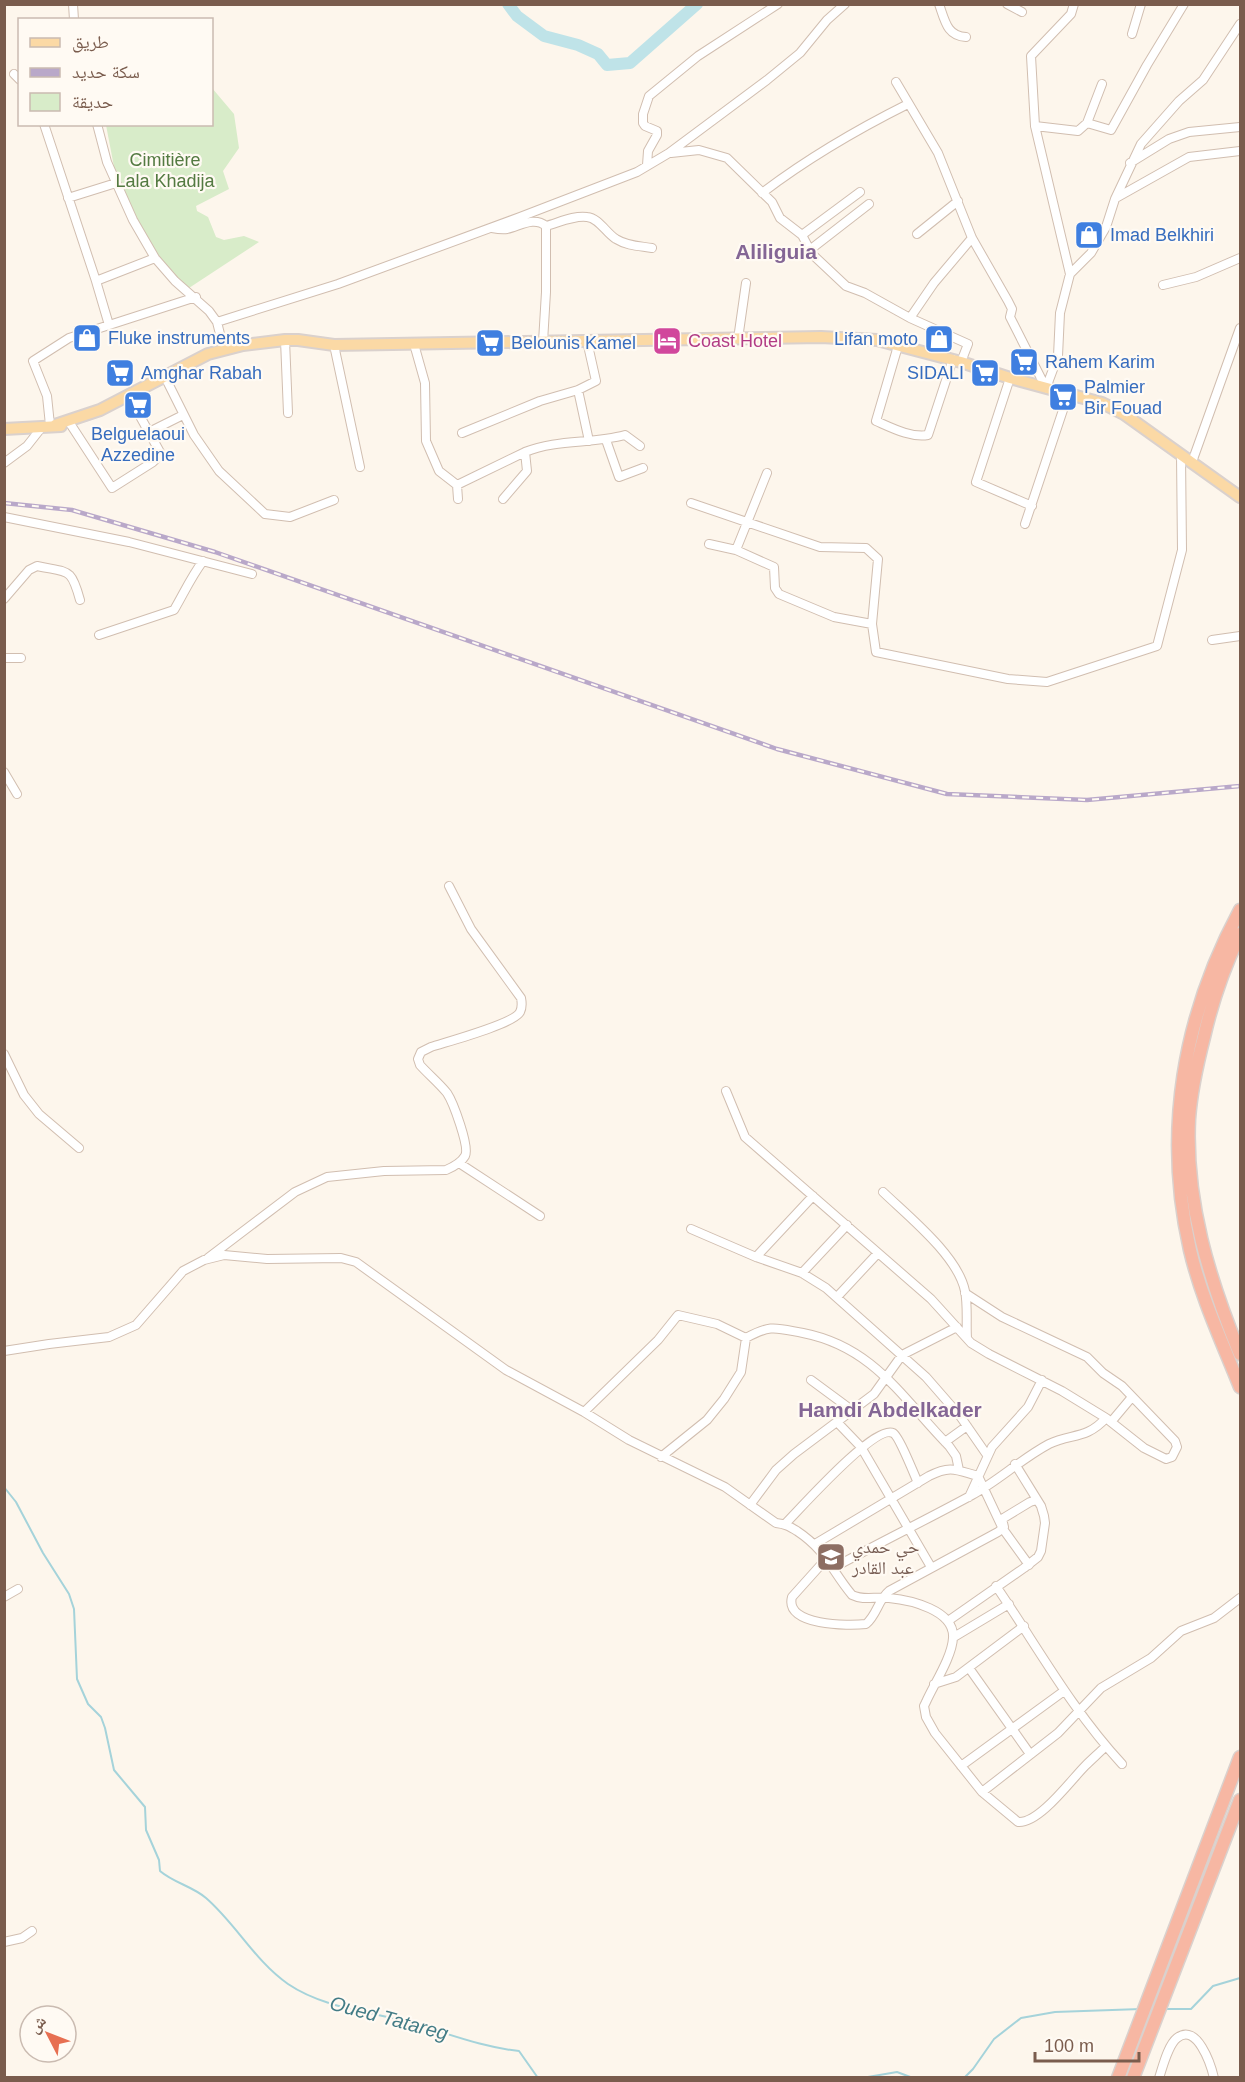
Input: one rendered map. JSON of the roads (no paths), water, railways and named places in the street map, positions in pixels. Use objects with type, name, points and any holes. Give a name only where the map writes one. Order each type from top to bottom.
[{"type":"highway","points":[[1240,911],[1208,977],[1191,1036],[1180,1103],[1178,1143],[1180,1189],[1190,1251],[1210,1313],[1240,1387]]},
{"type":"highway","points":[[1240,934],[1216,993],[1200,1053],[1190,1118],[1189,1154],[1193,1196],[1202,1244],[1217,1297],[1240,1354]]},
{"type":"highway","points":[[1118,2078],[1240,1757]]},
{"type":"highway","points":[[1133,2078],[1240,1800]]},
{"type":"main road","points":[[49,426],[100,410],[195,359],[243,345],[285,340],[334,345],[821,337],[877,340],[1102,403],[1124,414],[1240,497]]},
{"type":"main road","points":[[6,427],[71,424],[91,419],[219,352]]},
{"type":"street","points":[[647,165],[648,151],[657,135],[657,131],[643,123],[643,114],[649,96],[698,56],[777,4]]},
{"type":"street","points":[[217,322],[338,284],[603,185],[647,165],[669,153],[767,80],[800,52],[827,20],[845,4]]},
{"type":"street","points":[[939,4],[950,32],[957,37],[966,38]]},
{"type":"street","points":[[1007,4],[1022,12]]},
{"type":"street","points":[[1046,388],[1058,356],[1060,313],[1070,274],[1035,126],[1031,56],[1071,14],[1074,4]]},
{"type":"street","points":[[1132,34],[1141,4]]},
{"type":"street","points":[[1087,123],[1111,130],[1184,4]]},
{"type":"street","points":[[1070,274],[1091,253],[1106,227],[1115,199],[1141,144],[1160,121],[1203,80],[1240,24]]},
{"type":"street","points":[[896,82],[938,153],[972,238],[1012,309],[1010,317],[1046,388]]},
{"type":"street","points":[[1035,126],[1078,131],[1087,123],[1102,84]]},
{"type":"street","points":[[762,193],[799,165],[852,133],[908,104]]},
{"type":"street","points":[[45,126],[109,325]]},
{"type":"street","points":[[98,126],[107,162],[133,220],[155,258],[217,322],[219,352]]},
{"type":"street","points":[[1130,164],[1169,139],[1189,132],[1240,127]]},
{"type":"street","points":[[669,153],[699,150],[727,158],[772,202],[780,218],[802,234],[812,254],[846,286],[865,293],[910,318],[968,344],[940,395],[928,435],[904,433],[876,421],[898,346]]},
{"type":"street","points":[[1115,199],[1189,157],[1240,151]]},
{"type":"street","points":[[68,198],[116,183]]},
{"type":"street","points":[[802,234],[860,192]]},
{"type":"street","points":[[917,234],[958,201]]},
{"type":"street","points":[[811,249],[869,204]]},
{"type":"street","points":[[546,226],[588,217],[595,220],[617,240],[652,248]]},
{"type":"street","points":[[490,227],[506,229],[534,221],[546,226]]},
{"type":"street","points":[[543,342],[546,226]]},
{"type":"street","points":[[910,318],[934,283],[972,238]]},
{"type":"street","points":[[96,281],[155,258]]},
{"type":"street","points":[[1164,285],[1196,277],[1240,258]]},
{"type":"street","points":[[738,339],[746,283]]},
{"type":"street","points":[[4,463],[49,426],[47,396],[33,361],[69,338],[195,297]]},
{"type":"street","points":[[1192,462],[1240,328]]},
{"type":"street","points":[[285,340],[288,413]]},
{"type":"street","points":[[462,433],[540,401],[578,390],[596,381],[587,341]]},
{"type":"street","points":[[414,344],[425,383],[426,441],[439,471],[457,485],[458,499]]},
{"type":"street","points":[[334,345],[360,467]]},
{"type":"street","points":[[1010,378],[976,482],[1032,506]]},
{"type":"street","points":[[167,381],[194,435],[219,471],[265,514],[290,517],[334,500]]},
{"type":"street","points":[[578,390],[590,441]]},
{"type":"street","points":[[1025,524],[1068,394]]},
{"type":"street","points":[[71,424],[112,488],[153,462],[161,454],[131,400]]},
{"type":"street","points":[[149,432],[183,415]]},
{"type":"street","points":[[457,485],[542,446],[606,440],[625,435],[640,446]]},
{"type":"street","points":[[606,440],[619,477],[643,468]]},
{"type":"street","points":[[503,499],[527,471],[525,452]]},
{"type":"street","points":[[691,503],[820,547],[866,548],[878,559],[873,624],[876,651],[1018,680],[1047,682],[1157,646],[1182,550],[1181,455]]},
{"type":"street","points":[[736,550],[766,473]]},
{"type":"street","points":[[4,517],[118,540],[252,574]]},
{"type":"street","points":[[709,544],[736,550],[774,567],[775,588],[778,594],[834,617],[873,624]]},
{"type":"street","points":[[99,635],[174,610],[188,587],[190,578],[203,561]]},
{"type":"street","points":[[4,599],[29,570],[37,566],[69,573],[74,580],[80,600]]},
{"type":"street","points":[[1212,640],[1240,636]]},
{"type":"street","points":[[4,658],[21,658]]},
{"type":"street","points":[[4,772],[17,794]]},
{"type":"street","points":[[4,1351],[109,1337],[136,1325],[183,1271],[204,1260],[296,1192],[327,1177],[446,1170],[464,1158],[467,1150],[458,1119],[447,1094],[420,1065],[418,1059],[421,1052],[430,1047],[501,1024],[517,1016],[522,1005],[522,998],[471,929],[449,886]]},
{"type":"street","points":[[4,1054],[24,1095],[39,1114],[79,1148]]},
{"type":"street","points":[[726,1090],[745,1137],[931,1299],[971,1343],[1042,1380],[1108,1420],[1144,1448],[1166,1459],[1172,1457],[1177,1447],[1176,1443],[1132,1397],[1081,1353],[1009,1321],[965,1293]]},
{"type":"street","points":[[459,1163],[540,1216]]},
{"type":"street","points":[[883,1192],[922,1228],[943,1251],[959,1275],[965,1293],[967,1338]]},
{"type":"street","points":[[756,1257],[813,1196]]},
{"type":"street","points":[[802,1273],[846,1226]]},
{"type":"street","points":[[691,1229],[756,1257],[802,1273],[837,1297],[926,1377],[967,1426],[987,1455]]},
{"type":"street","points":[[837,1297],[878,1253]]},
{"type":"street","points":[[204,1260],[224,1256],[267,1259],[341,1258],[356,1263],[506,1370],[584,1412],[629,1440],[725,1487],[776,1523],[785,1524],[815,1544],[852,1595],[858,1598],[881,1598],[1002,1526]]},
{"type":"street","points":[[584,1412],[658,1340],[678,1315],[717,1324],[746,1338]]},
{"type":"street","points":[[750,1505],[776,1470],[874,1394],[902,1355],[957,1327]]},
{"type":"street","points":[[746,1338],[764,1329],[778,1328],[821,1337],[851,1349],[887,1378],[945,1442],[956,1456],[959,1470]]},
{"type":"street","points":[[661,1457],[708,1420],[724,1399],[741,1372],[746,1338]]},
{"type":"street","points":[[811,1380],[853,1411]]},
{"type":"street","points":[[969,1497],[987,1455],[1028,1407],[1042,1380]]},
{"type":"street","points":[[833,1568],[969,1497],[1015,1464],[1051,1443],[1084,1434],[1095,1428],[1108,1420],[1132,1397]]},
{"type":"street","points":[[837,1422],[861,1447],[931,1567]]},
{"type":"street","points":[[945,1442],[967,1426]]},
{"type":"street","points":[[785,1524],[861,1447],[886,1432],[892,1433],[899,1439],[918,1482]]},
{"type":"street","points":[[948,1621],[1038,1557],[1044,1542],[1045,1523],[1037,1500],[1015,1464]]},
{"type":"street","points":[[815,1544],[942,1470],[951,1468],[978,1476]]},
{"type":"street","points":[[978,1476],[1002,1526],[1029,1565]]},
{"type":"street","points":[[1002,1526],[1002,1519],[1037,1500]]},
{"type":"street","points":[[827,1558],[790,1600],[793,1608],[803,1618],[818,1622],[863,1625],[872,1618],[881,1598]]},
{"type":"street","points":[[996,1586],[1064,1691],[1122,1764]]},
{"type":"street","points":[[4,1597],[18,1589]]},
{"type":"street","points":[[889,1594],[939,1612],[948,1621],[954,1637],[951,1651],[924,1706],[926,1717],[935,1733],[982,1792],[1020,1823],[1054,1801],[1106,1746]]},
{"type":"street","points":[[982,1792],[1058,1733],[1101,1688],[1151,1658],[1181,1631],[1214,1618],[1240,1598]]},
{"type":"street","points":[[954,1637],[1009,1604]]},
{"type":"street","points":[[934,1684],[952,1679],[1024,1626]]},
{"type":"street","points":[[969,1668],[1030,1754]]},
{"type":"street","points":[[961,1766],[1064,1691]]},
{"type":"street","points":[[4,1952],[7,1942],[22,1938],[32,1931]]},
{"type":"street","points":[[1159,2078],[1171,2046],[1176,2038],[1184,2035],[1191,2035],[1200,2045],[1211,2066],[1214,2078]]},
{"type":"waterway","points":[[508,4],[517,16],[544,36],[578,45],[598,54],[607,65],[630,63],[697,4]]},
{"type":"waterway","name":"Oued Tatareg","points":[[4,1487],[16,1502],[43,1553],[69,1594],[74,1609],[77,1679],[88,1704],[101,1717],[114,1770],[145,1807],[146,1830],[159,1860],[160,1871],[206,1898],[227,1919],[265,1965],[301,1992],[329,2003],[404,2021],[490,2046],[519,2051],[538,2078]]},
{"type":"waterway","name":"Oued Tatareg","points":[[1164,2009],[1191,2009],[1213,1986],[1240,1978]]},
{"type":"waterway","name":"Oued Tatareg","points":[[964,2078],[994,2039],[1021,2018],[1055,2012],[1141,2009]]},
{"type":"waterway","name":"Oued Tatareg","points":[[862,2078],[897,2072],[913,2078]]},
{"type":"railway","points":[[4,503],[72,510],[215,552],[777,749],[947,794],[1087,800],[1240,786]]},
{"type":"place","name":"Imad Belkhiri","points":[[1089,235]]},
{"type":"place","name":"Fluke instruments","points":[[87,338]]},
{"type":"place","name":"Lifan moto","points":[[939,339]]},
{"type":"place","name":"Coast Hotel","points":[[667,341]]},
{"type":"place","name":"Belounis Kamel","points":[[490,343]]},
{"type":"place","name":"Rahem Karim","points":[[1024,362]]},
{"type":"place","name":"Amghar Rabah","points":[[120,373]]},
{"type":"place","name":"SIDALI","points":[[985,373]]},
{"type":"place","name":"Palmier Bir Fouad","points":[[1063,397]]},
{"type":"place","name":"Belguelaoui Azzedine","points":[[138,405]]},
{"type":"place","name":"حي حمدي عبد القادر","points":[[831,1557]]},
{"type":"district","name":"Aliliguia","points":[[776,252]]},
{"type":"district","name":"Hamdi Abdelkader","points":[[890,1410]]},
{"type":"park label","name":"Cimitière Lala Khadija","points":[[165,170]]}]
